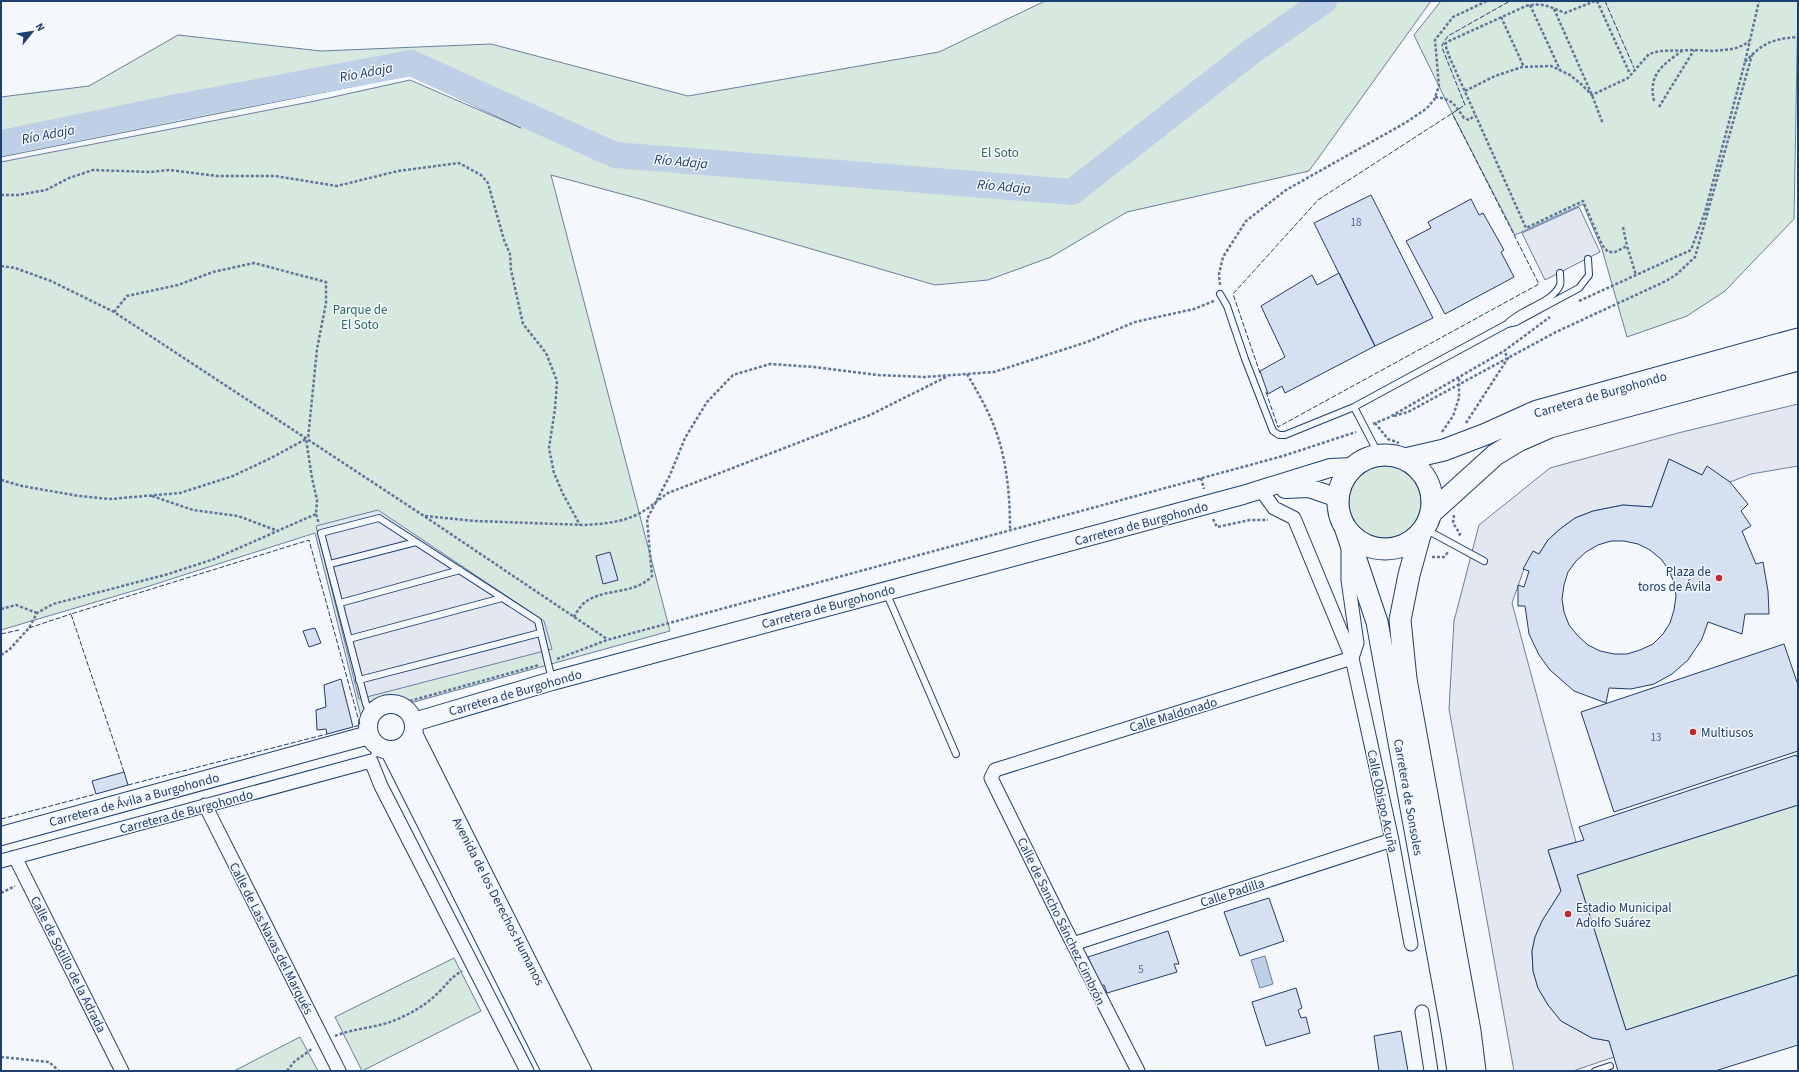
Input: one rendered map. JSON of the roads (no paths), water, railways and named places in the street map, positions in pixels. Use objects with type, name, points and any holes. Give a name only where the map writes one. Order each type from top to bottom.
[{"type":"highway","name":"Carretera de Burgohondo","points":[[1405,459],[1444,450],[1486,434],[1536,410],[1798,339]]},
{"type":"highway","name":"Carretera de Burgohondo","points":[[1425,526],[1495,455],[1550,427],[1798,360]]},
{"type":"highway","points":[[1379,455],[1392,455],[1405,459],[1418,468],[1428,481],[1432,497],[1425,526],[1408,544],[1393,549],[1377,549],[1362,544],[1346,532],[1339,513],[1338,498],[1340,486],[1345,476],[1353,467],[1365,459],[1379,455]]},
{"type":"highway","name":"Carretera de Sonsoles","points":[[1425,526],[1409,575],[1400,620],[1406,679],[1470,1031],[1475,1071]]},
{"type":"highway","name":"Carretera de Sonsoles","points":[[1346,532],[1377,622],[1458,1071]]},
{"type":"main road","name":"Carretera de Burgohondo","points":[[414,726],[552,681],[885,590],[1243,496],[1330,468],[1353,467]]},
{"type":"main road","name":"Carretera de Burgohondo","points":[[1243,496],[1296,487],[1309,488],[1338,498]]},
{"type":"main road","points":[[383,748],[413,736],[414,726],[406,709],[392,704],[368,709],[368,727],[383,748],[551,1071]]},
{"type":"main road","name":"Carretera de Ávila a Burgohondo","points":[[1,836],[268,762],[383,748]]},
{"type":"main road","name":"Avenida de los Derechos Humanos","points":[[383,748],[569,1071]]},
{"type":"street","name":"Calle Obispo Acuña","points":[[1263,493],[1274,508],[1294,518],[1352,658],[1392,840],[1412,944]]},
{"type":"street","name":"Calle Obispo Acuña","points":[[1346,532],[1348,580],[1358,643],[1352,658]]},
{"type":"street","name":"Calle Maldonado","points":[[995,770],[1352,658]]},
{"type":"street","name":"Avenida de los Derechos Humanos","points":[[414,726],[585,1071]]},
{"type":"street","name":"Carretera de Burgohondo","points":[[1,861],[206,805],[383,748]]},
{"type":"street","points":[[383,748],[381,786],[527,1071]]},
{"type":"street","name":"Calle de Sancho Sánchez Cimbrón","points":[[995,770],[991,778],[1138,1071]]},
{"type":"street","name":"Calle de Las Navas del Marqués","points":[[206,805],[339,1071]]},
{"type":"street","name":"Calle Padilla","points":[[1073,944],[1392,840]]},
{"type":"street","name":"Calle de Sotillo de la Adrada","points":[[15,857],[122,1071]]},
{"type":"street","points":[[1422,1012],[1431,1071]]},
{"type":"lane","points":[[1220,294],[1227,306],[1245,359],[1273,431],[1279,436],[1285,435],[1354,407],[1507,324],[1516,322],[1579,288],[1589,276],[1588,259]]},
{"type":"lane","points":[[1507,324],[1513,317],[1542,302],[1555,292],[1560,285],[1560,273]]},
{"type":"lane","points":[[1354,407],[1379,455]]},
{"type":"lane","points":[[368,709],[321,533],[380,518],[538,622],[552,681]]},
{"type":"lane","points":[[1425,526],[1484,561]]},
{"type":"lane","points":[[330,564],[416,542]]},
{"type":"lane","points":[[340,604],[460,570]]},
{"type":"lane","points":[[885,590],[956,754]]},
{"type":"lane","points":[[349,639],[502,598]]},
{"type":"lane","points":[[360,680],[540,633]]},
{"type":"lane","points":[[1595,1071],[1610,1066]]},
{"type":"water","points":[[1265,956],[1273,984],[1260,988],[1251,960]]},
{"type":"waterway","name":"Río Adaja","points":[[1,143],[177,107],[411,63],[615,155],[1072,192],[1251,52],[1324,1]]},
{"type":"place","name":"Plaza de toros de Ávila","points":[[1719,578]]},
{"type":"place","name":"Multiusos","points":[[1693,732]]},
{"type":"place","name":"Estadio Municipal Adolfo Suárez","points":[[1568,914]]},
{"type":"park label","name":"El Soto","points":[[1000,152]]},
{"type":"park label","name":"Parque de El Soto","points":[[360,316]]}]
